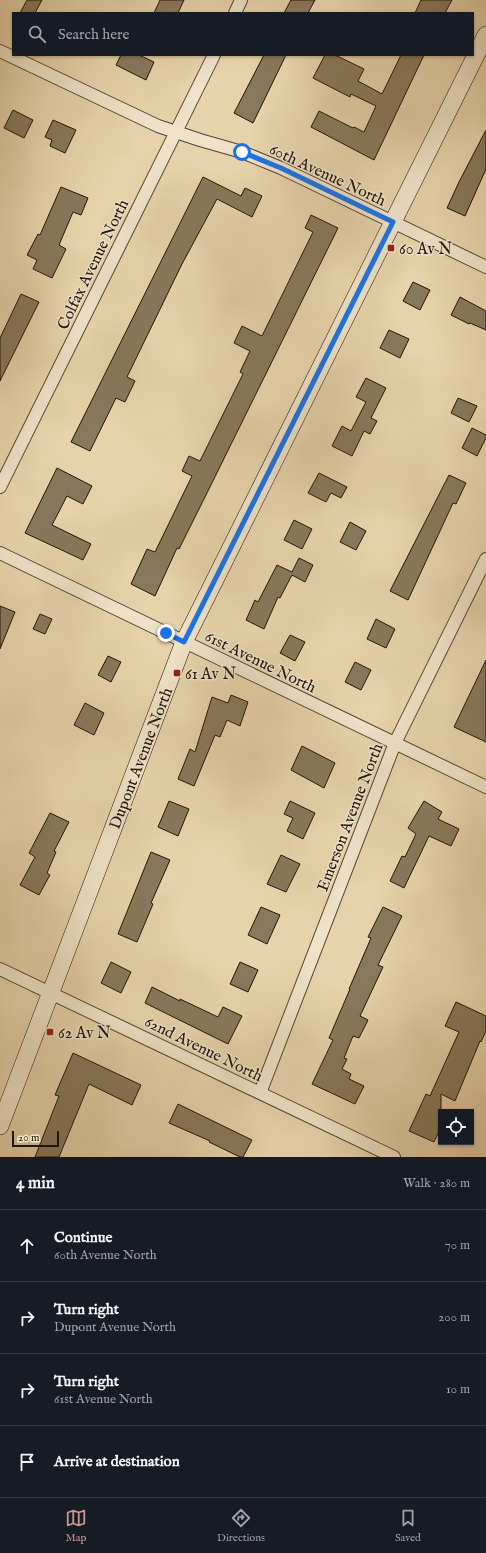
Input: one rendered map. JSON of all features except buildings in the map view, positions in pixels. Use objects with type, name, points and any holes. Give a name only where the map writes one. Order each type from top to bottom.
[{"type":"street","points":[[236,12],[242,0]]},
{"type":"street","name":"Dupont Avenue North","points":[[0,1126],[184,642],[486,35]]},
{"type":"street","name":"60th Avenue North","points":[[0,51],[158,126],[242,152],[281,168],[486,267]]},
{"type":"street","name":"Colfax Avenue North","points":[[0,487],[213,56]]},
{"type":"street","name":"61st Avenue North","points":[[0,553],[486,787]]},
{"type":"street","name":"Emerson Avenue North","points":[[260,1093],[395,743],[486,559]]},
{"type":"street","name":"62nd Avenue North","points":[[0,969],[394,1157]]},
{"type":"place","name":"60 Av N","points":[[391,248]]},
{"type":"place","name":"61 Av N","points":[[177,673]]},
{"type":"place","name":"62 Av N","points":[[50,1032]]},
{"type":"route","points":[[166,633],[184,642],[393,222],[281,168],[242,152]]}]
